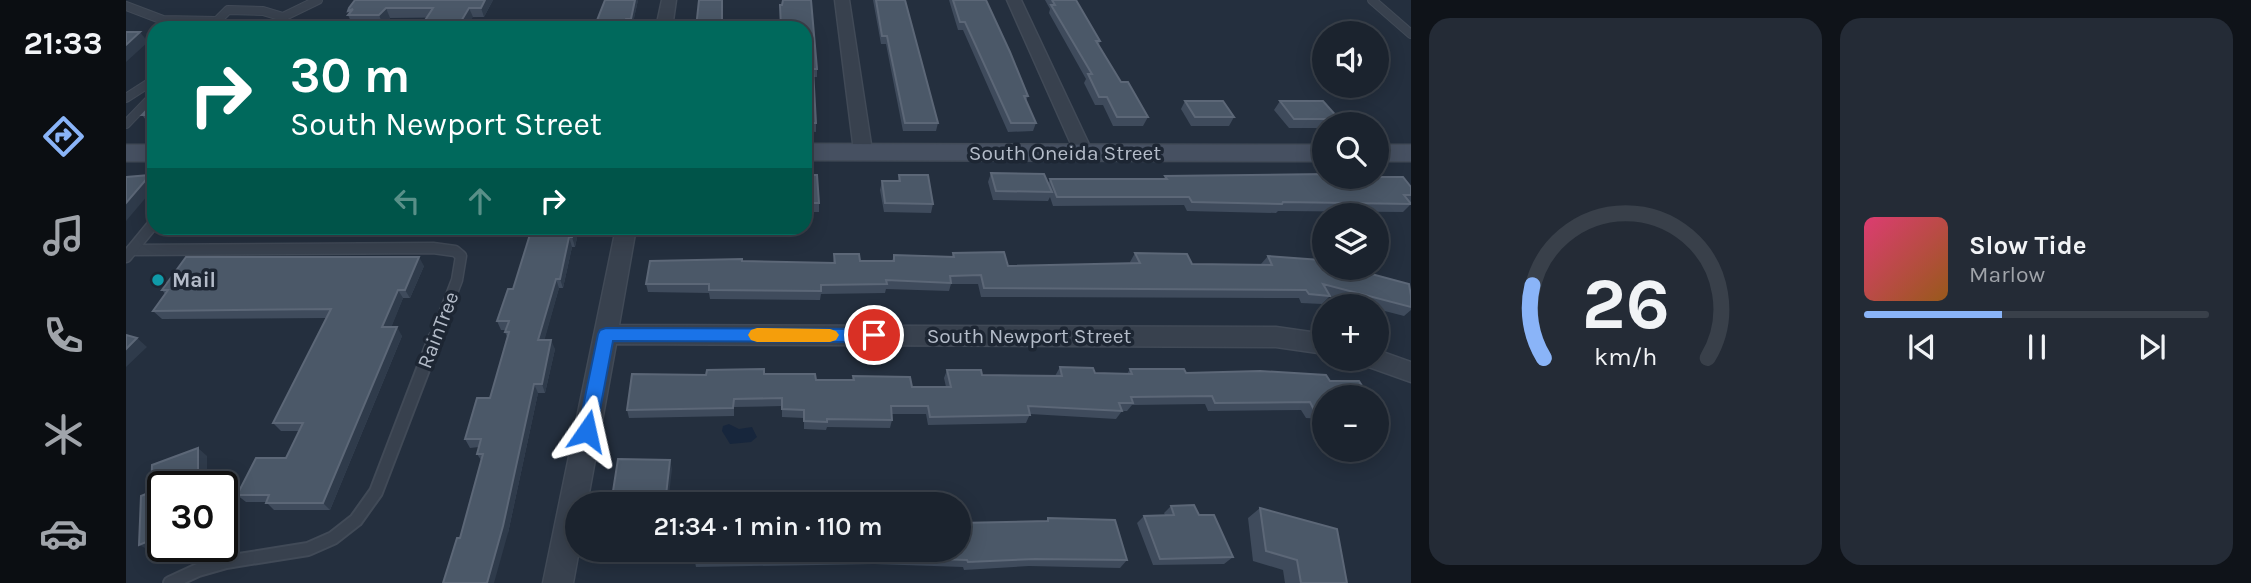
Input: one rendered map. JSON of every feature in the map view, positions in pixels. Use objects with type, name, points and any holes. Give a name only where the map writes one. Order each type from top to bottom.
[{"type":"street","points":[[665,21],[669,0]]},
{"type":"street","points":[[842,0],[863,151]]},
{"type":"street","points":[[1014,0],[1084,153]]},
{"type":"street","name":"South Oneida Street","points":[[812,152],[1312,153]]},
{"type":"street","points":[[126,153],[147,153]]},
{"type":"street","points":[[558,583],[625,235]]},
{"type":"street","name":"South Newport Street","points":[[606,334],[1276,337],[1312,342]]},
{"type":"street","points":[[1389,364],[1411,372]]},
{"type":"lane","points":[[126,6],[163,20],[217,21],[228,10],[263,10],[282,17],[318,0]]},
{"type":"lane","points":[[1372,0],[1411,34]]},
{"type":"lane","points":[[126,98],[147,84]]},
{"type":"lane","points":[[126,124],[147,102]]},
{"type":"lane","name":"RainTree","points":[[129,254],[147,232]]},
{"type":"lane","name":"RainTree","points":[[129,254],[433,248],[455,251],[461,256],[461,267],[452,293],[376,492],[362,515],[342,533],[309,550],[275,557],[214,562],[192,569],[170,583]]},
{"type":"water","points":[[729,424],[739,429],[752,427],[757,437],[751,442],[730,444],[722,431],[723,426]]},
{"type":"building","points":[[355,0],[485,0],[481,8],[469,8],[461,21],[425,21],[433,8],[386,8],[379,15],[348,15],[353,9],[348,11]]},
{"type":"building","points":[[605,0],[635,0],[631,19],[597,21]]},
{"type":"building","points":[[699,0],[722,0],[722,21],[697,21]]},
{"type":"building","points":[[783,0],[811,0],[817,69],[813,69],[816,123],[812,123],[812,21],[781,21]]},
{"type":"building","points":[[876,0],[905,0],[938,123],[905,123],[887,36],[882,36]]},
{"type":"building","points":[[953,0],[986,0],[1028,96],[1024,96],[1036,123],[1011,123],[965,22],[960,22]]},
{"type":"building","points":[[1052,0],[1076,0],[1100,41],[1096,41],[1121,82],[1128,82],[1148,117],[1117,117],[1107,97],[1099,97],[1088,74],[1092,74],[1051,5],[1055,5]]},
{"type":"building","points":[[126,32],[140,32],[126,45]]},
{"type":"building","points":[[1185,101],[1223,101],[1234,117],[1195,117]]},
{"type":"building","points":[[1280,101],[1323,101],[1333,112],[1312,112],[1312,119],[1294,119]]},
{"type":"building","points":[[991,173],[1044,174],[1052,192],[996,191]]},
{"type":"building","points":[[1312,174],[1312,189],[1389,189],[1389,177],[1403,177],[1411,187],[1411,195],[1404,195],[1411,204],[1192,202],[1189,197],[1057,197],[1050,179],[1167,179],[1165,176]]},
{"type":"building","points":[[147,175],[126,203],[126,177]]},
{"type":"building","points":[[812,175],[817,175],[819,203],[812,203]]},
{"type":"building","points":[[899,175],[928,175],[933,204],[885,203],[882,181],[900,181]]},
{"type":"building","points":[[530,235],[573,235],[569,237],[560,279],[556,279],[538,340],[551,340],[542,384],[534,384],[503,526],[487,583],[443,583],[457,538],[460,538],[483,454],[477,454],[481,439],[465,439],[477,398],[490,398],[509,332],[505,332],[509,321],[497,321],[508,289],[513,289]]},
{"type":"building","points":[[1004,252],[1008,266],[1140,263],[1135,253],[1187,254],[1192,264],[1272,265],[1268,256],[1312,259],[1312,280],[1389,279],[1409,284],[1411,307],[1389,301],[1389,294],[1361,294],[1323,284],[1329,294],[1309,294],[1306,290],[984,288],[981,275],[950,276],[951,283],[886,280],[887,284],[821,285],[821,291],[709,290],[709,284],[646,284],[650,261],[742,259],[835,263],[834,254],[859,254],[860,261],[894,261],[894,255],[954,257],[953,253]]},
{"type":"building","points":[[186,257],[419,257],[405,290],[398,290],[382,327],[397,327],[323,503],[266,503],[269,495],[238,493],[256,458],[286,458],[303,423],[273,423],[331,309],[153,311],[168,290],[162,290]]},
{"type":"building","points":[[126,335],[137,338],[126,349]]},
{"type":"building","points":[[1060,367],[1093,368],[1095,373],[1132,374],[1130,369],[1184,369],[1186,373],[1260,371],[1326,375],[1330,381],[1359,381],[1362,385],[1312,385],[1312,406],[1310,402],[1215,403],[1212,396],[1131,397],[1133,403],[1119,403],[1122,411],[1028,406],[1030,415],[930,417],[928,406],[891,406],[892,420],[827,419],[827,422],[804,421],[804,410],[782,409],[782,398],[734,399],[733,408],[627,410],[632,374],[706,375],[707,370],[764,369],[764,374],[815,374],[816,380],[854,380],[853,376],[910,377],[912,387],[951,387],[947,370],[981,370],[982,375],[1062,376]]},
{"type":"building","points":[[198,448],[198,471],[152,471],[152,465]]},
{"type":"building","points":[[618,459],[670,460],[666,492],[613,492]]},
{"type":"building","points":[[147,494],[147,542],[139,545],[141,496]]},
{"type":"building","points":[[1194,505],[1199,515],[1214,515],[1233,557],[1160,559],[1144,516],[1174,515],[1171,506]]},
{"type":"building","points":[[1260,508],[1337,529],[1347,583],[1301,583],[1297,560],[1266,551]]},
{"type":"building","points":[[1048,518],[1115,520],[1127,560],[1035,559],[971,562],[971,523],[1048,521]]},
{"type":"slow traffic","points":[[757,335],[830,335]]},
{"type":"place","name":"Mail","points":[[158,280]]},
{"type":"route","points":[[587,431],[606,334],[874,335]]}]
